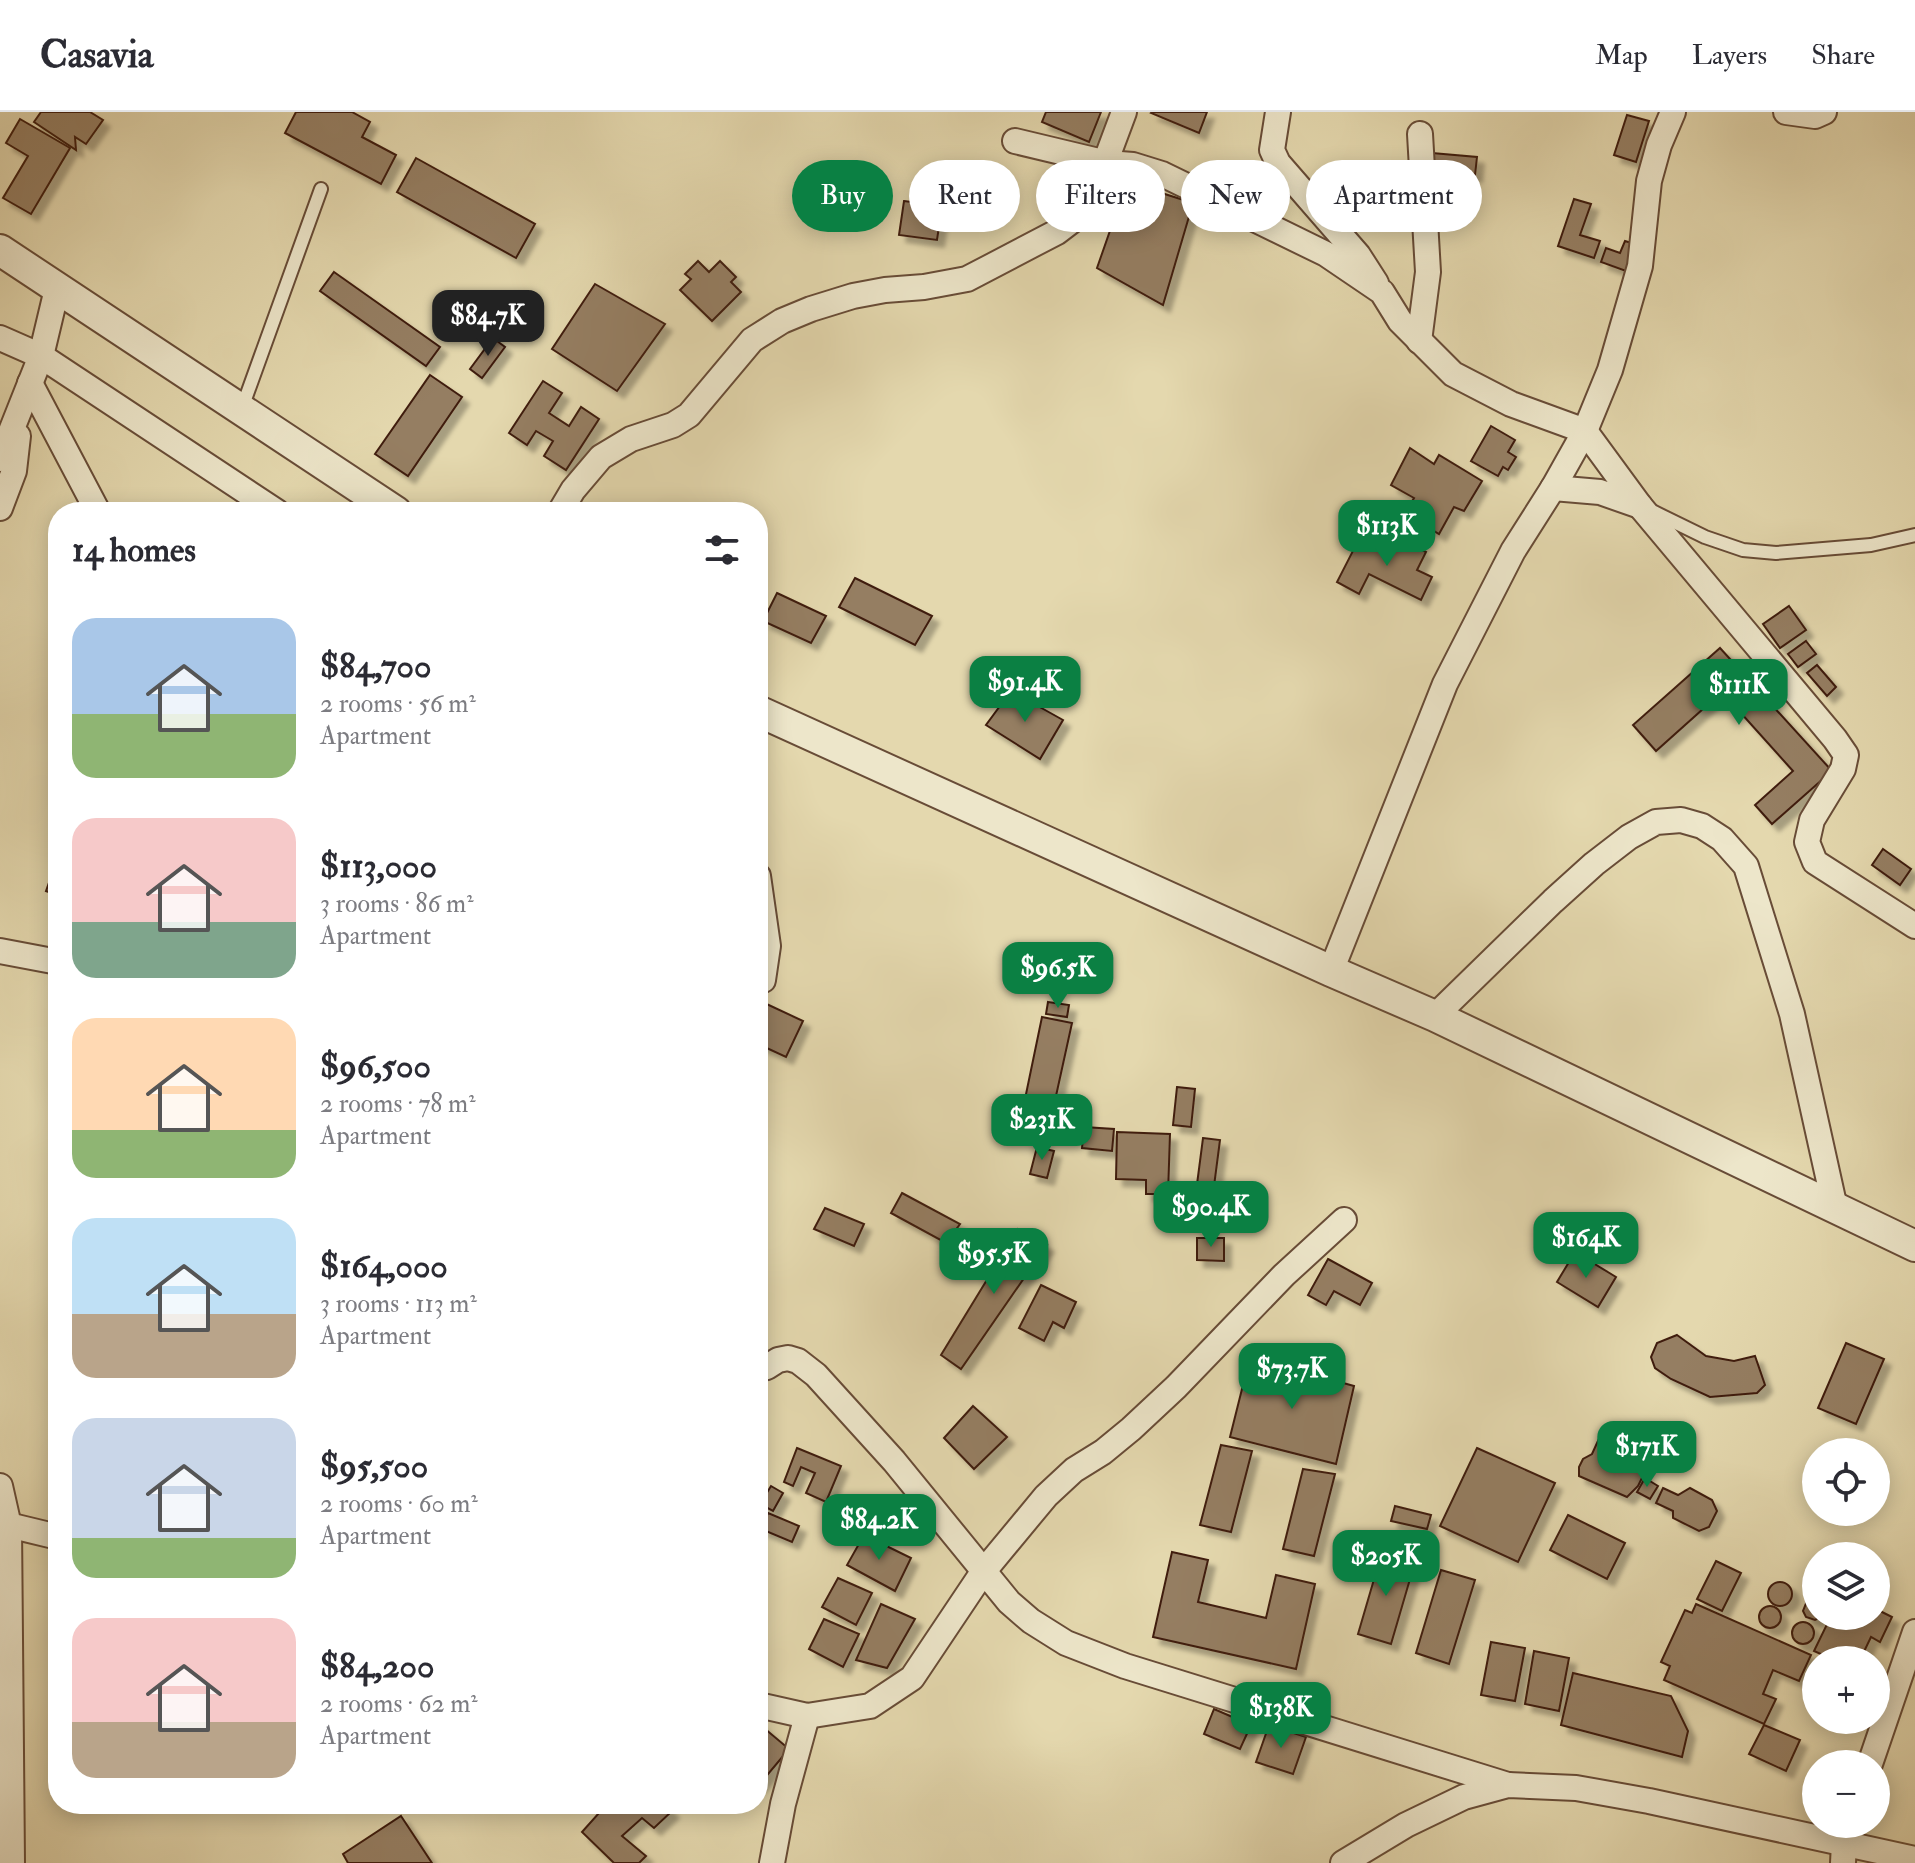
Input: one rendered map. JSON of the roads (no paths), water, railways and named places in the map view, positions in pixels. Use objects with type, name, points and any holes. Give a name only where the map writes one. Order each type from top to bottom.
[{"type":"street","points":[[1108,160],[1124,112]]},
{"type":"street","points":[[1278,112],[1272,150],[1278,163],[1358,255],[1400,321],[1453,374],[1511,404],[1585,431],[1640,506],[1835,739],[1846,755],[1843,769],[1812,820],[1807,842],[1815,862],[1915,926]]},
{"type":"street","points":[[1331,971],[1445,684],[1513,551],[1585,431],[1610,370],[1640,266],[1649,181],[1673,112]]},
{"type":"street","points":[[1786,112],[1815,116],[1824,112]]},
{"type":"street","points":[[1419,341],[1428,272],[1420,134]]},
{"type":"street","points":[[1015,141],[1094,160]]},
{"type":"street","points":[[1165,175],[1326,254],[1382,292]]},
{"type":"street","points":[[566,502],[601,457],[631,439],[673,425],[689,415],[752,340],[782,321],[853,296],[967,279],[1057,232]]},
{"type":"street","points":[[0,250],[381,502]]},
{"type":"street","points":[[0,459],[41,356],[57,289]]},
{"type":"street","points":[[0,338],[41,356],[262,502]]},
{"type":"street","points":[[0,508],[14,471],[26,393]]},
{"type":"street","points":[[26,393],[92,502]]},
{"type":"street","points":[[1553,488],[1600,492],[1640,506]]},
{"type":"street","points":[[768,716],[1435,1016],[1915,1246]]},
{"type":"street","points":[[1435,1016],[1553,901],[1629,837],[1656,822],[1681,820],[1702,826],[1722,839],[1746,866],[1792,1014],[1835,1208]]},
{"type":"street","points":[[0,951],[48,960]]},
{"type":"street","points":[[768,1707],[807,1716],[870,1706],[912,1678],[983,1572],[1046,1496],[1074,1470],[1131,1429],[1284,1275],[1344,1220]]},
{"type":"street","points":[[768,1366],[788,1358],[798,1361],[816,1375],[894,1461],[1009,1602],[1031,1621],[1066,1643],[1125,1666],[1508,1785],[1576,1788],[1649,1801],[1915,1859]]},
{"type":"street","points":[[0,1486],[5,1524],[12,1863]]},
{"type":"street","points":[[5,1524],[48,1535]]},
{"type":"street","points":[[1875,1750],[1915,1632]]},
{"type":"street","points":[[772,1863],[783,1804],[807,1716]]},
{"type":"street","points":[[1343,1863],[1406,1825],[1464,1797],[1508,1785]]},
{"type":"lane","points":[[241,410],[321,189]]},
{"type":"lane","points":[[1640,506],[1705,537],[1743,550],[1776,553],[1817,550],[1871,545],[1915,535]]}]
